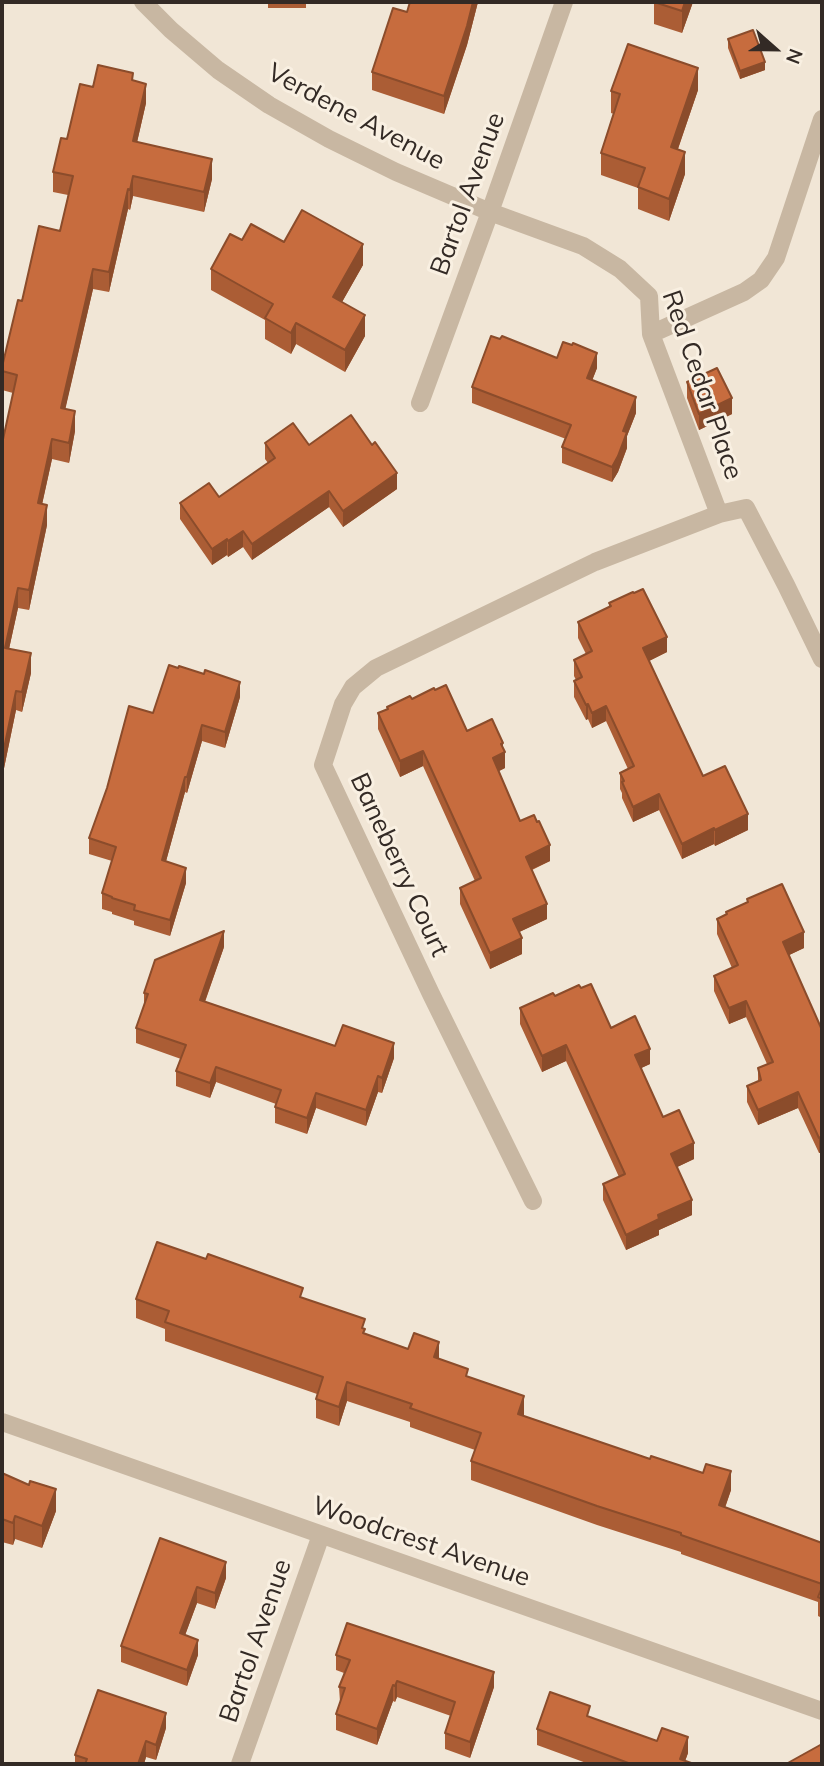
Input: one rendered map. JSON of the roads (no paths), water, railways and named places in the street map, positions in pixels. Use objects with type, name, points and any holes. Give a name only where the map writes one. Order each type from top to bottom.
[{"type":"street","name":"Verdene Avenue","points":[[143,2],[218,70],[269,105],[396,172],[490,212]]},
{"type":"street","name":"Bartol Avenue","points":[[420,403],[564,2]]},
{"type":"street","points":[[651,334],[744,292],[761,280],[776,258],[822,119]]},
{"type":"street","name":"Red Cedar Place","points":[[490,212],[583,246],[620,269],[649,296],[651,334],[719,514],[746,508],[822,659]]},
{"type":"street","name":"Baneberry Court","points":[[533,1201],[323,765],[343,704],[353,687],[376,668],[596,562],[719,514]]},
{"type":"street","name":"Woodcrest Avenue","points":[[2,1422],[822,1711]]},
{"type":"street","name":"Bartol Avenue","points":[[240,1764],[321,1535]]}]
